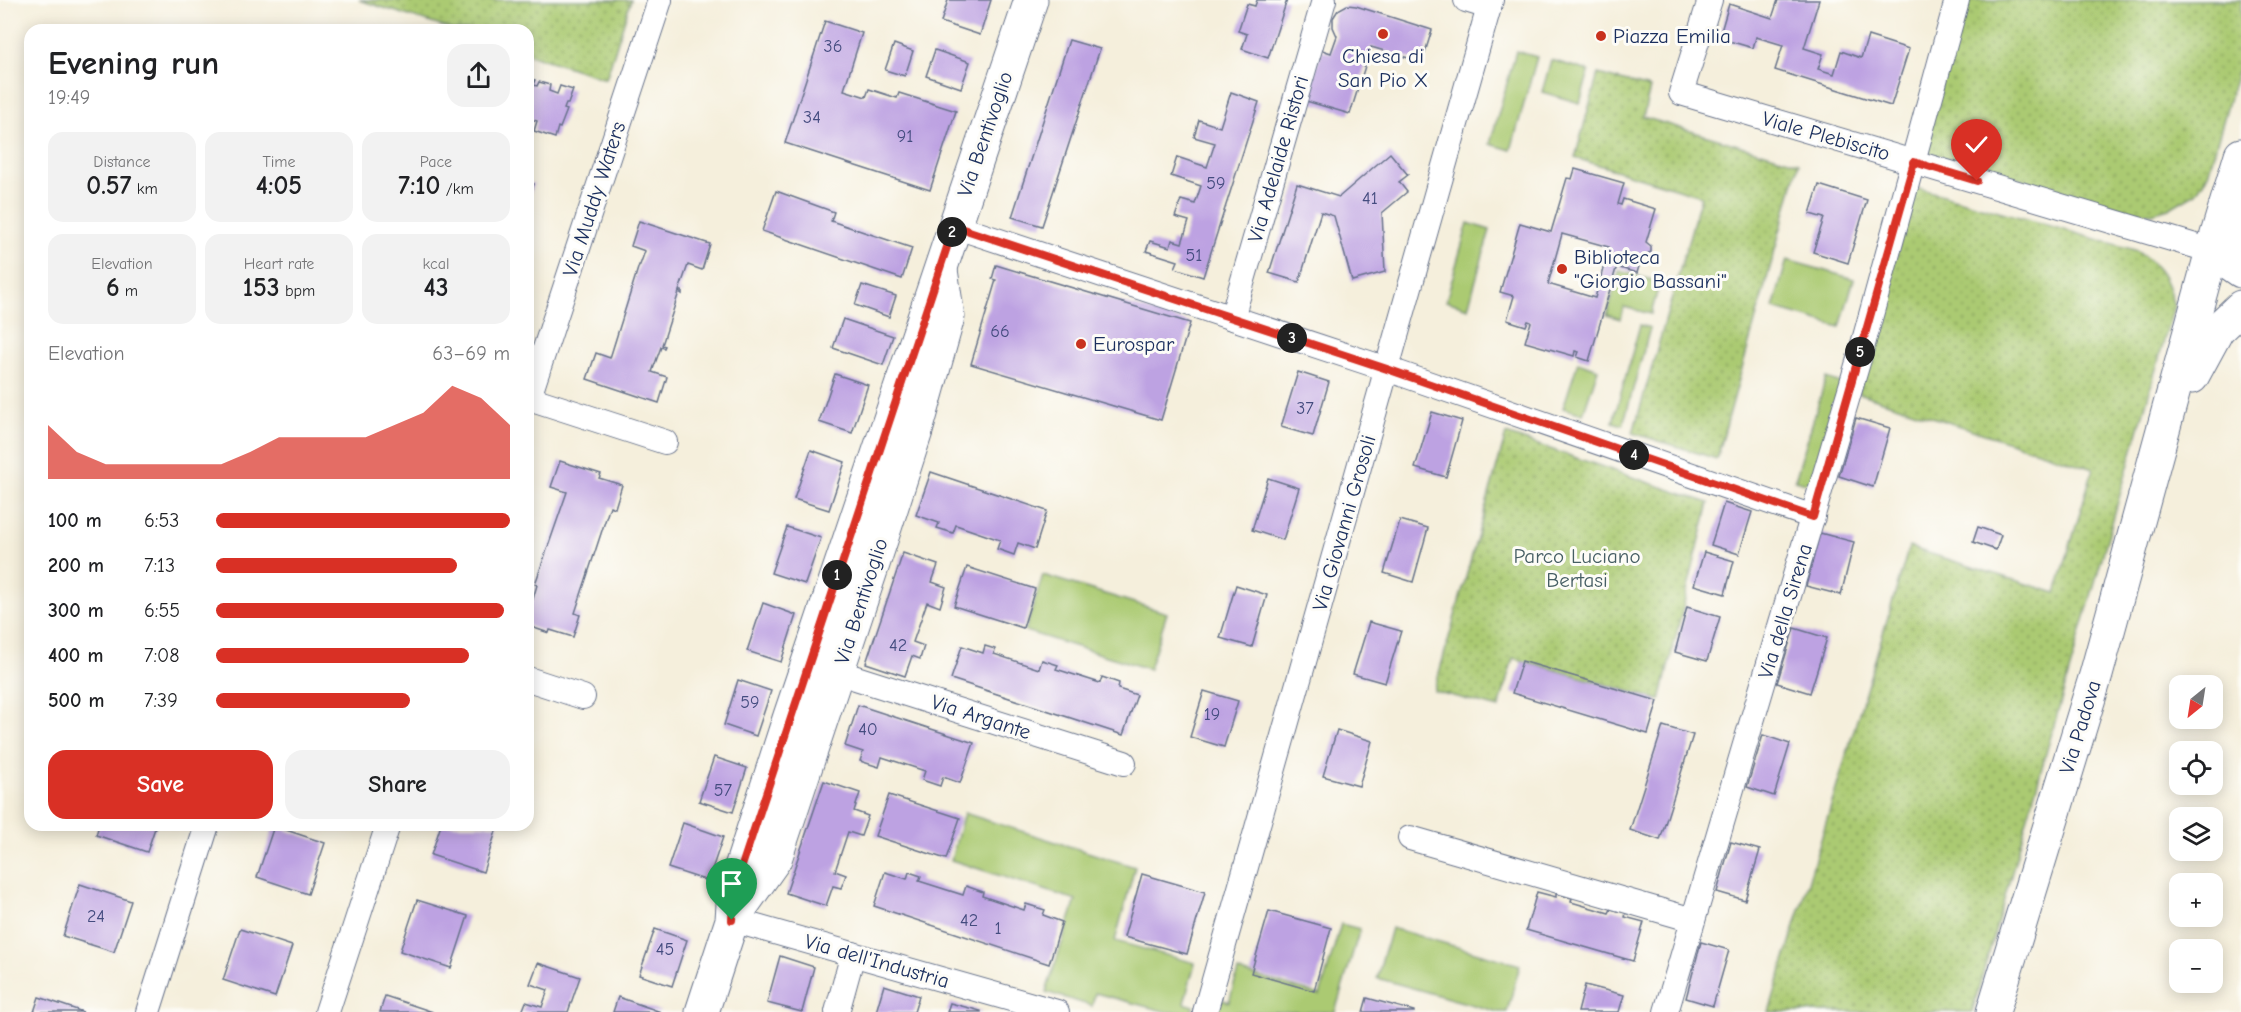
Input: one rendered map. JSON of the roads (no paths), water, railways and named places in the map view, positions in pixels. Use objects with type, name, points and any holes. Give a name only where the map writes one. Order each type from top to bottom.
[{"type":"street","name":"Via Muddy Waters","points":[[534,381],[660,0]]},
{"type":"street","name":"Via Bentivoglio","points":[[702,1012],[732,920],[734,890],[893,406],[1031,0]]},
{"type":"street","name":"Via Adelaide Ristori","points":[[1232,318],[1324,0]]},
{"type":"street","points":[[1466,0],[1490,4]]},
{"type":"street","name":"Viale Plebiscito","points":[[1710,0],[1681,93],[2212,251]]},
{"type":"street","name":"Via della Sirena","points":[[1666,1012],[1813,517],[1914,162],[1957,0]]},
{"type":"street","name":"Via Giovanni Grosoli","points":[[1205,1012],[1490,4]]},
{"type":"street","name":"Via Padova","points":[[1993,1012],[2096,675],[2212,251],[2241,155]]},
{"type":"street","points":[[954,226],[1387,369],[1813,517]]},
{"type":"street","points":[[2241,228],[2212,251],[2241,271]]},
{"type":"street","name":"Via Bentivoglio","points":[[732,920],[775,860],[916,431],[948,317],[940,268]]},
{"type":"street","name":"Via Padova","points":[[2161,441],[2218,328],[2241,307]]},
{"type":"street","name":"Via Muddy Waters","points":[[534,401],[665,442]]},
{"type":"street","points":[[881,443],[916,431],[893,406]]},
{"type":"street","name":"Via Argante","points":[[837,672],[1124,763]]},
{"type":"street","points":[[534,681],[583,697]]},
{"type":"street","points":[[148,1012],[205,831]]},
{"type":"street","points":[[327,1012],[386,831]]},
{"type":"street","points":[[1410,838],[1693,920]]},
{"type":"street","name":"Via dell'Industria","points":[[732,920],[1057,1012]]},
{"type":"street","points":[[837,1012],[853,954]]},
{"type":"place","name":"Chiesa di San Pio X","points":[[1383,34]]},
{"type":"place","name":"Piazza Emilia","points":[[1601,36]]},
{"type":"place","name":"Biblioteca \"Giorgio Bassani\"","points":[[1562,269]]},
{"type":"place","name":"Eurospar","points":[[1081,344]]},
{"type":"park label","name":"Parco Luciano Bertasi","points":[[1577,568]]}]
